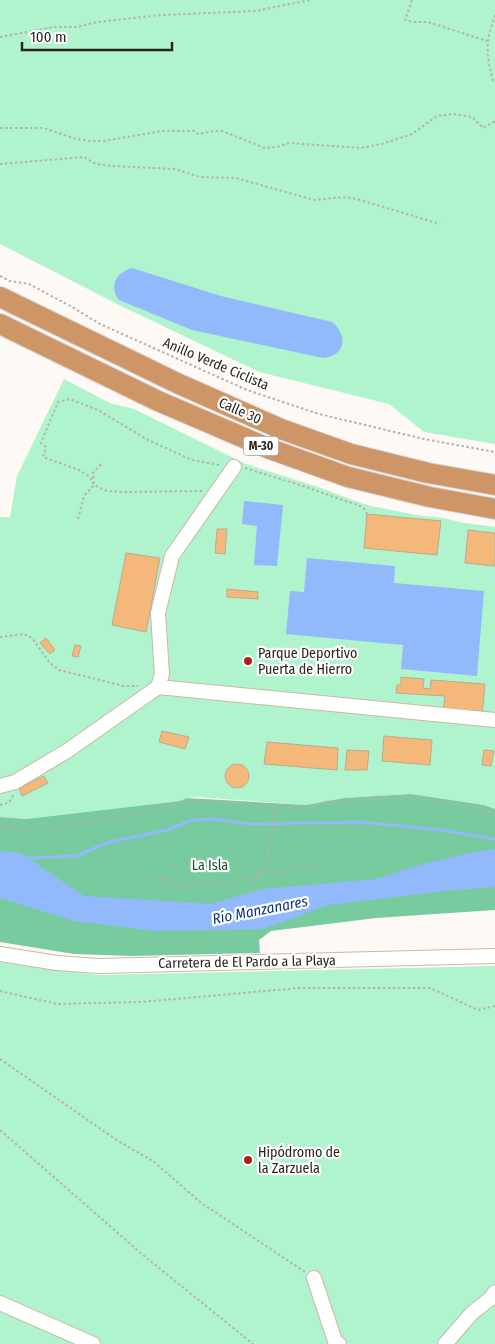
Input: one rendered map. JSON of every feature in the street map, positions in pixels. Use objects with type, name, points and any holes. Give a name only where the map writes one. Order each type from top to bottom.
[{"type":"highway","points":[[0,286],[19,296],[50,322]]},
{"type":"highway","name":"Calle 30","points":[[0,297],[179,384],[280,429],[351,454],[428,473],[495,485]]},
{"type":"highway","name":"Calle 30","points":[[0,324],[158,401],[270,450],[348,477],[430,497],[495,509]]},
{"type":"street","points":[[0,786],[15,782],[67,751],[158,687],[162,674],[158,613],[172,556],[234,467]]},
{"type":"street","points":[[158,687],[495,720]]},
{"type":"street","name":"Carretera de El Pardo a la Playa","points":[[0,954],[57,963],[99,966],[495,956]]},
{"type":"street","points":[[314,1278],[335,1341],[339,1344]]},
{"type":"street","points":[[445,1344],[495,1292]]},
{"type":"street","points":[[0,1304],[93,1344]]},
{"type":"path","points":[[0,38],[54,27],[76,27],[98,22],[161,15],[256,11],[310,0]]},
{"type":"path","points":[[412,0],[405,20],[428,22],[487,40]]},
{"type":"path","points":[[495,15],[487,40],[489,65],[493,80],[495,80]]},
{"type":"path","points":[[0,128],[44,128],[76,139],[92,141],[104,141],[162,130],[195,131],[198,134],[222,131],[265,148],[289,144],[361,148],[382,144],[412,134],[437,116],[454,114],[472,117],[483,128],[495,121]]},
{"type":"path","points":[[0,164],[84,157],[96,164],[175,169],[200,176],[236,178],[314,200],[342,197],[357,199],[440,224]]},
{"type":"path","name":"Anillo Verde Ciclista","points":[[0,276],[10,281],[29,284],[100,324],[247,390],[319,414],[373,425],[424,439],[495,452]]},
{"type":"path","points":[[214,496],[205,491],[126,492],[107,490],[94,485],[90,477],[79,470],[43,457],[46,447],[41,443],[58,402],[70,399],[100,411],[148,440],[192,460],[246,468],[363,507],[367,514]]},
{"type":"path","points":[[78,519],[84,496],[94,485],[93,473],[102,464]]},
{"type":"path","points":[[0,637],[24,634],[32,638],[50,663],[59,670],[124,686],[158,687]]},
{"type":"path","points":[[0,825],[28,829],[66,826],[195,800],[306,809],[324,802],[409,797],[475,807],[495,814]]},
{"type":"path","points":[[254,887],[258,876],[267,862],[270,851],[276,806]]},
{"type":"path","points":[[150,880],[166,879],[190,888],[205,882],[214,882],[226,886],[241,879],[270,872],[281,874],[300,864],[314,871]]},
{"type":"path","points":[[0,991],[57,1004],[141,1002],[298,988],[430,988],[478,1010],[495,1006]]},
{"type":"path","points":[[0,1059],[118,1141],[153,1161],[200,1202],[314,1278]]},
{"type":"path","points":[[0,1130],[143,1255],[253,1344]]},
{"type":"green space","points":[[0,0],[495,0],[495,444],[424,432],[389,404],[259,372],[119,305],[0,244]]},
{"type":"green space","name":"Parque Deportivo Puerta de Hierro","points":[[64,379],[110,403],[134,409],[246,464],[367,505],[416,515],[495,527],[495,809],[484,805],[411,794],[344,798],[306,805],[196,797],[180,801],[26,819],[0,817],[0,517],[10,517],[17,476]]},
{"type":"green space","name":"La Isla","points":[[411,794],[484,805],[495,809],[495,910],[376,918],[271,931],[259,940],[260,953],[132,956],[74,954],[0,942],[0,817],[26,819],[180,801],[187,798],[306,805],[344,798]]},
{"type":"green space","name":"Hipódromo de la Zarzuela","points":[[0,962],[98,975],[495,966],[495,1344],[0,1344]]},
{"type":"water","points":[[132,268],[221,296],[332,322],[341,333],[342,344],[336,353],[323,358],[192,330],[119,300],[114,290],[116,280],[122,273]]},
{"type":"water","points":[[244,501],[283,505],[277,566],[254,565],[257,526],[242,524]]},
{"type":"water","points":[[307,558],[395,566],[394,583],[484,591],[477,676],[401,669],[403,645],[286,634],[290,591],[304,592]]},
{"type":"water","name":"Río Manzanares","points":[[495,849],[495,887],[328,905],[263,929],[155,931],[74,921],[0,898],[0,851],[20,853],[84,896],[210,904],[263,889],[376,879],[419,865]]},
{"type":"building","points":[[367,514],[441,521],[437,555],[364,548]]},
{"type":"building","points":[[217,529],[227,529],[225,554],[215,553]]},
{"type":"building","points":[[468,530],[495,533],[495,566],[465,563]]},
{"type":"building","points":[[126,553],[160,558],[146,632],[112,625]]},
{"type":"building","points":[[227,589],[258,592],[258,599],[227,597]]},
{"type":"building","points":[[46,638],[55,650],[50,654],[40,643]]},
{"type":"building","points":[[75,645],[81,646],[78,657],[72,656]]},
{"type":"building","points":[[401,677],[424,679],[423,688],[430,689],[431,680],[485,684],[482,716],[443,712],[445,696],[396,693],[397,685],[401,685]]},
{"type":"building","points":[[162,731],[189,737],[185,749],[159,742]]},
{"type":"building","points":[[384,736],[432,740],[430,765],[382,761]]},
{"type":"building","points":[[267,742],[338,748],[337,770],[264,764]]},
{"type":"building","points":[[347,750],[369,751],[367,770],[345,770]]},
{"type":"building","points":[[484,750],[494,751],[491,766],[482,765]]},
{"type":"building","points":[[237,764],[246,767],[249,776],[246,785],[237,788],[228,785],[225,776],[228,767]]},
{"type":"building","points":[[44,776],[48,783],[22,796],[19,788]]},
{"type":"waterway","points":[[27,858],[76,856],[109,842],[167,830],[192,820],[215,819],[249,824],[360,822],[441,830],[495,839]]},
{"type":"place","name":"Parque Deportivo Puerta de Hierro","points":[[248,661]]},
{"type":"place","name":"Hipódromo de la Zarzuela","points":[[248,1160]]}]
